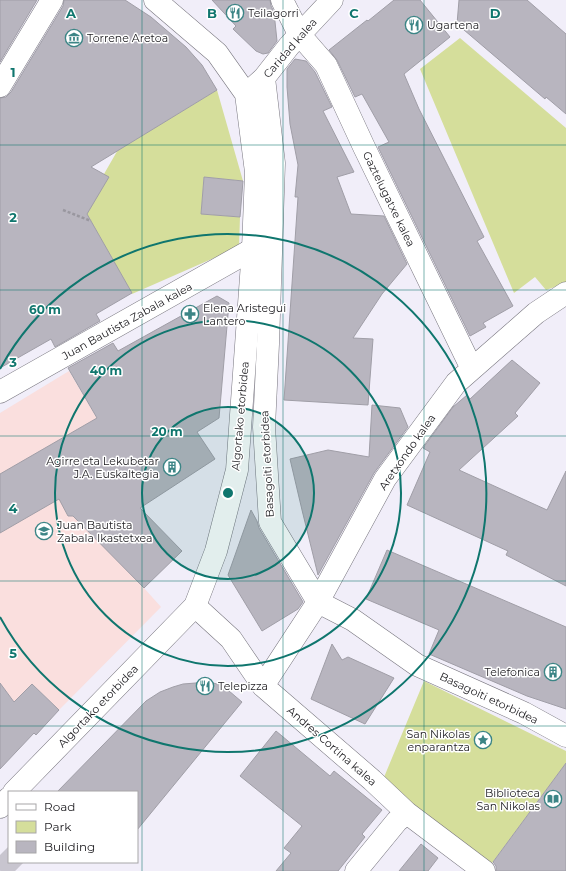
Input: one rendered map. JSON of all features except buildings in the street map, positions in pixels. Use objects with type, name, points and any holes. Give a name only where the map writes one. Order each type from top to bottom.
[{"type":"street","points":[[0,86],[52,0]]},
{"type":"street","name":"Algortako etorbidea","points":[[15,791],[195,606],[216,551],[237,470],[254,249],[256,172],[246,94],[217,52],[154,0]]},
{"type":"street","points":[[282,0],[299,34]]},
{"type":"street","name":"Caridad kalea","points":[[246,94],[264,78],[299,34],[332,0]]},
{"type":"street","name":"Gaztelugatxe kalea","points":[[299,34],[326,65],[364,147],[472,369]]},
{"type":"street","name":"Basagoiti etorbidea","points":[[264,78],[274,163],[264,426],[270,522],[318,602],[353,620],[417,664],[524,713],[566,736]]},
{"type":"street","name":"Juan Bautista Zabala kalea","points":[[0,392],[254,249]]},
{"type":"street","name":"Aretxondo kalea","points":[[263,686],[318,602],[385,479],[456,383],[536,313],[566,293]]},
{"type":"street","name":"Andres Cortina kalea","points":[[195,606],[230,639],[263,686],[407,812],[484,871]]},
{"type":"street","points":[[0,807],[8,799]]},
{"type":"street","points":[[356,871],[397,821],[407,812]]},
{"type":"path","points":[[63,210],[91,221]]},
{"type":"shaded area","name":"Juan Bautista Zabala Ikastetxea","points":[[69,371],[112,444],[66,512],[68,516],[73,516],[104,546],[161,607],[59,710],[32,684],[14,702],[0,683],[0,413]]},
{"type":"green space","points":[[460,38],[566,128],[566,283],[546,290],[535,277],[514,293],[420,69]]},
{"type":"green space","points":[[217,90],[243,181],[204,177],[201,214],[240,217],[239,247],[132,294],[85,211],[123,141],[128,144]]},
{"type":"green space","points":[[424,681],[566,751],[566,763],[492,863],[382,782]]},
{"type":"tunnel","points":[[0,855],[16,871]]},
{"type":"place","name":"Teilagorri","points":[[235,13]]},
{"type":"place","name":"Ugartena","points":[[414,25]]},
{"type":"place","name":"Torrene Aretoa","points":[[74,38]]},
{"type":"place","name":"Elena Aristegui Lantero","points":[[190,314]]},
{"type":"place","name":"Agirre eta Lekubetar J.A. Euskaltegia","points":[[172,467]]},
{"type":"place","name":"Juan Bautista Zabala Ikastetxea","points":[[44,531]]},
{"type":"place","name":"Telefonica","points":[[553,672]]},
{"type":"place","name":"Telepizza","points":[[205,686]]},
{"type":"place","name":"San Nikolas enparantza","points":[[483,740]]},
{"type":"place","name":"Biblioteca San Nikolas","points":[[553,799]]}]
